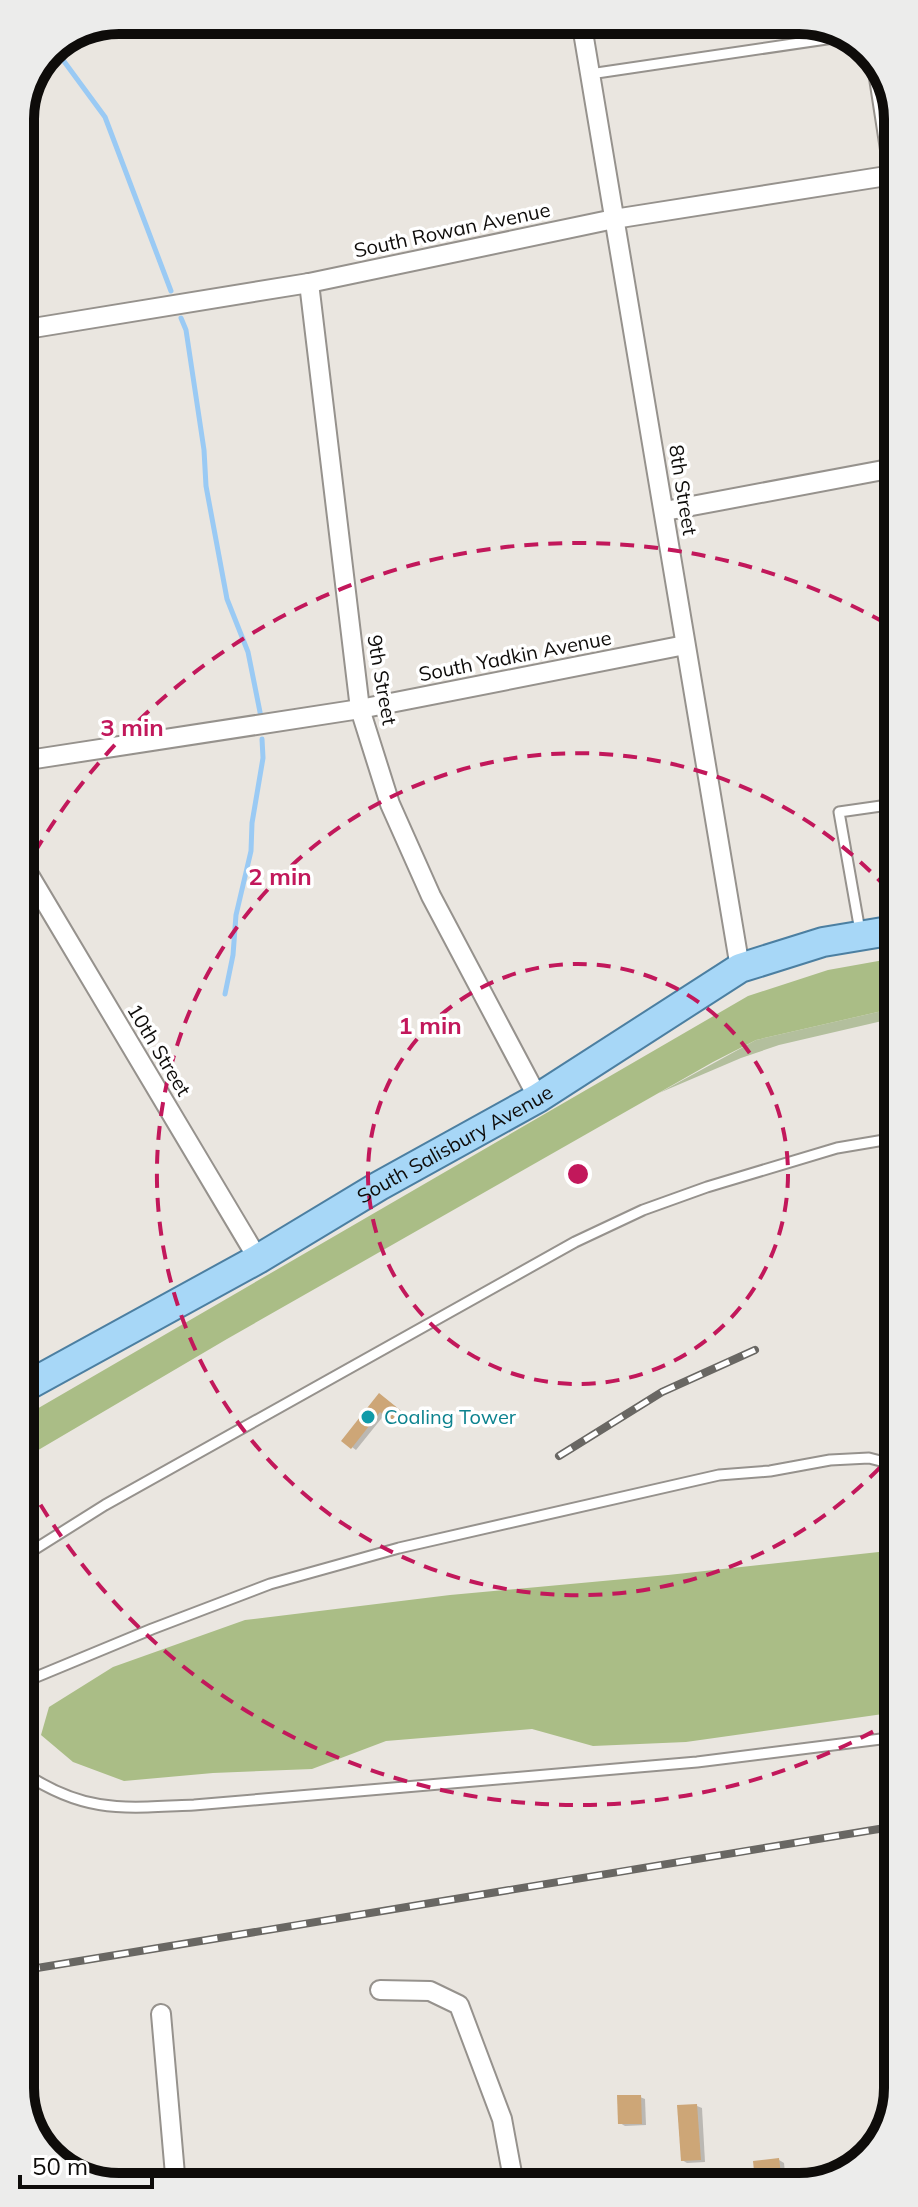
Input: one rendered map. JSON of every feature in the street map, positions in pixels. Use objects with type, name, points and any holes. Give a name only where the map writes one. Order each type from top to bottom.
[{"type":"main road","name":"South Salisbury Avenue","points":[[34,1382],[258,1259],[379,1186],[538,1098],[740,968],[823,942],[884,932]]},
{"type":"street","name":"8th Street","points":[[583,34],[740,968]]},
{"type":"street","name":"South Rowan Avenue","points":[[34,328],[309,283],[614,219],[884,176]]},
{"type":"street","name":"9th Street","points":[[309,283],[360,709],[390,804],[431,896],[538,1098]]},
{"type":"street","points":[[665,511],[884,470]]},
{"type":"street","name":"South Yadkin Avenue","points":[[34,759],[360,709],[685,645]]},
{"type":"street","name":"10th Street","points":[[34,883],[258,1259]]},
{"type":"street","points":[[380,1990],[430,1991],[459,2005],[502,2119],[512,2173]]},
{"type":"street","points":[[161,2014],[175,2173]]},
{"type":"lane","points":[[590,74],[828,39]]},
{"type":"lane","points":[[861,936],[839,812],[884,806]]},
{"type":"lane","points":[[34,1550],[105,1505],[575,1242],[643,1210],[707,1187],[837,1148],[884,1140]]},
{"type":"lane","points":[[34,1678],[270,1584],[399,1548],[719,1475],[770,1471],[830,1460],[869,1458],[884,1462]]},
{"type":"lane","points":[[34,1779],[84,1803],[119,1808],[210,1804],[697,1762],[884,1739]]},
{"type":"green space","points":[[884,960],[884,1011],[756,1040],[713,1062],[34,1453],[34,1411],[748,996],[828,970]]},
{"type":"green space","points":[[884,1011],[884,1021],[779,1045],[659,1093],[756,1040]]},
{"type":"green space","points":[[884,1551],[884,1714],[686,1742],[593,1746],[532,1729],[386,1741],[312,1769],[124,1781],[73,1762],[41,1735],[49,1707],[113,1667],[245,1620],[450,1595]]},
{"type":"building","name":"Coaling Tower","points":[[379,1393],[400,1410],[391,1421],[380,1412],[351,1449],[341,1441]]},
{"type":"building","points":[[617,2095],[641,2095],[642,2124],[618,2124]]},
{"type":"building","points":[[697,2104],[701,2160],[681,2161],[677,2105]]},
{"type":"building","points":[[779,2158],[781,2173],[754,2173],[753,2161]]},
{"type":"waterway","points":[[60,58],[105,117],[171,291]]},
{"type":"waterway","points":[[181,318],[186,330],[204,450],[206,486],[227,599],[248,652],[261,717]]},
{"type":"waterway","points":[[225,994],[233,955],[236,915],[251,851],[252,823],[263,758],[262,739]]},
{"type":"railway","points":[[559,1456],[662,1392],[755,1350]]},
{"type":"railway","points":[[34,1969],[884,1828]]},
{"type":"place","name":"Coaling Tower","points":[[368,1417]]}]
